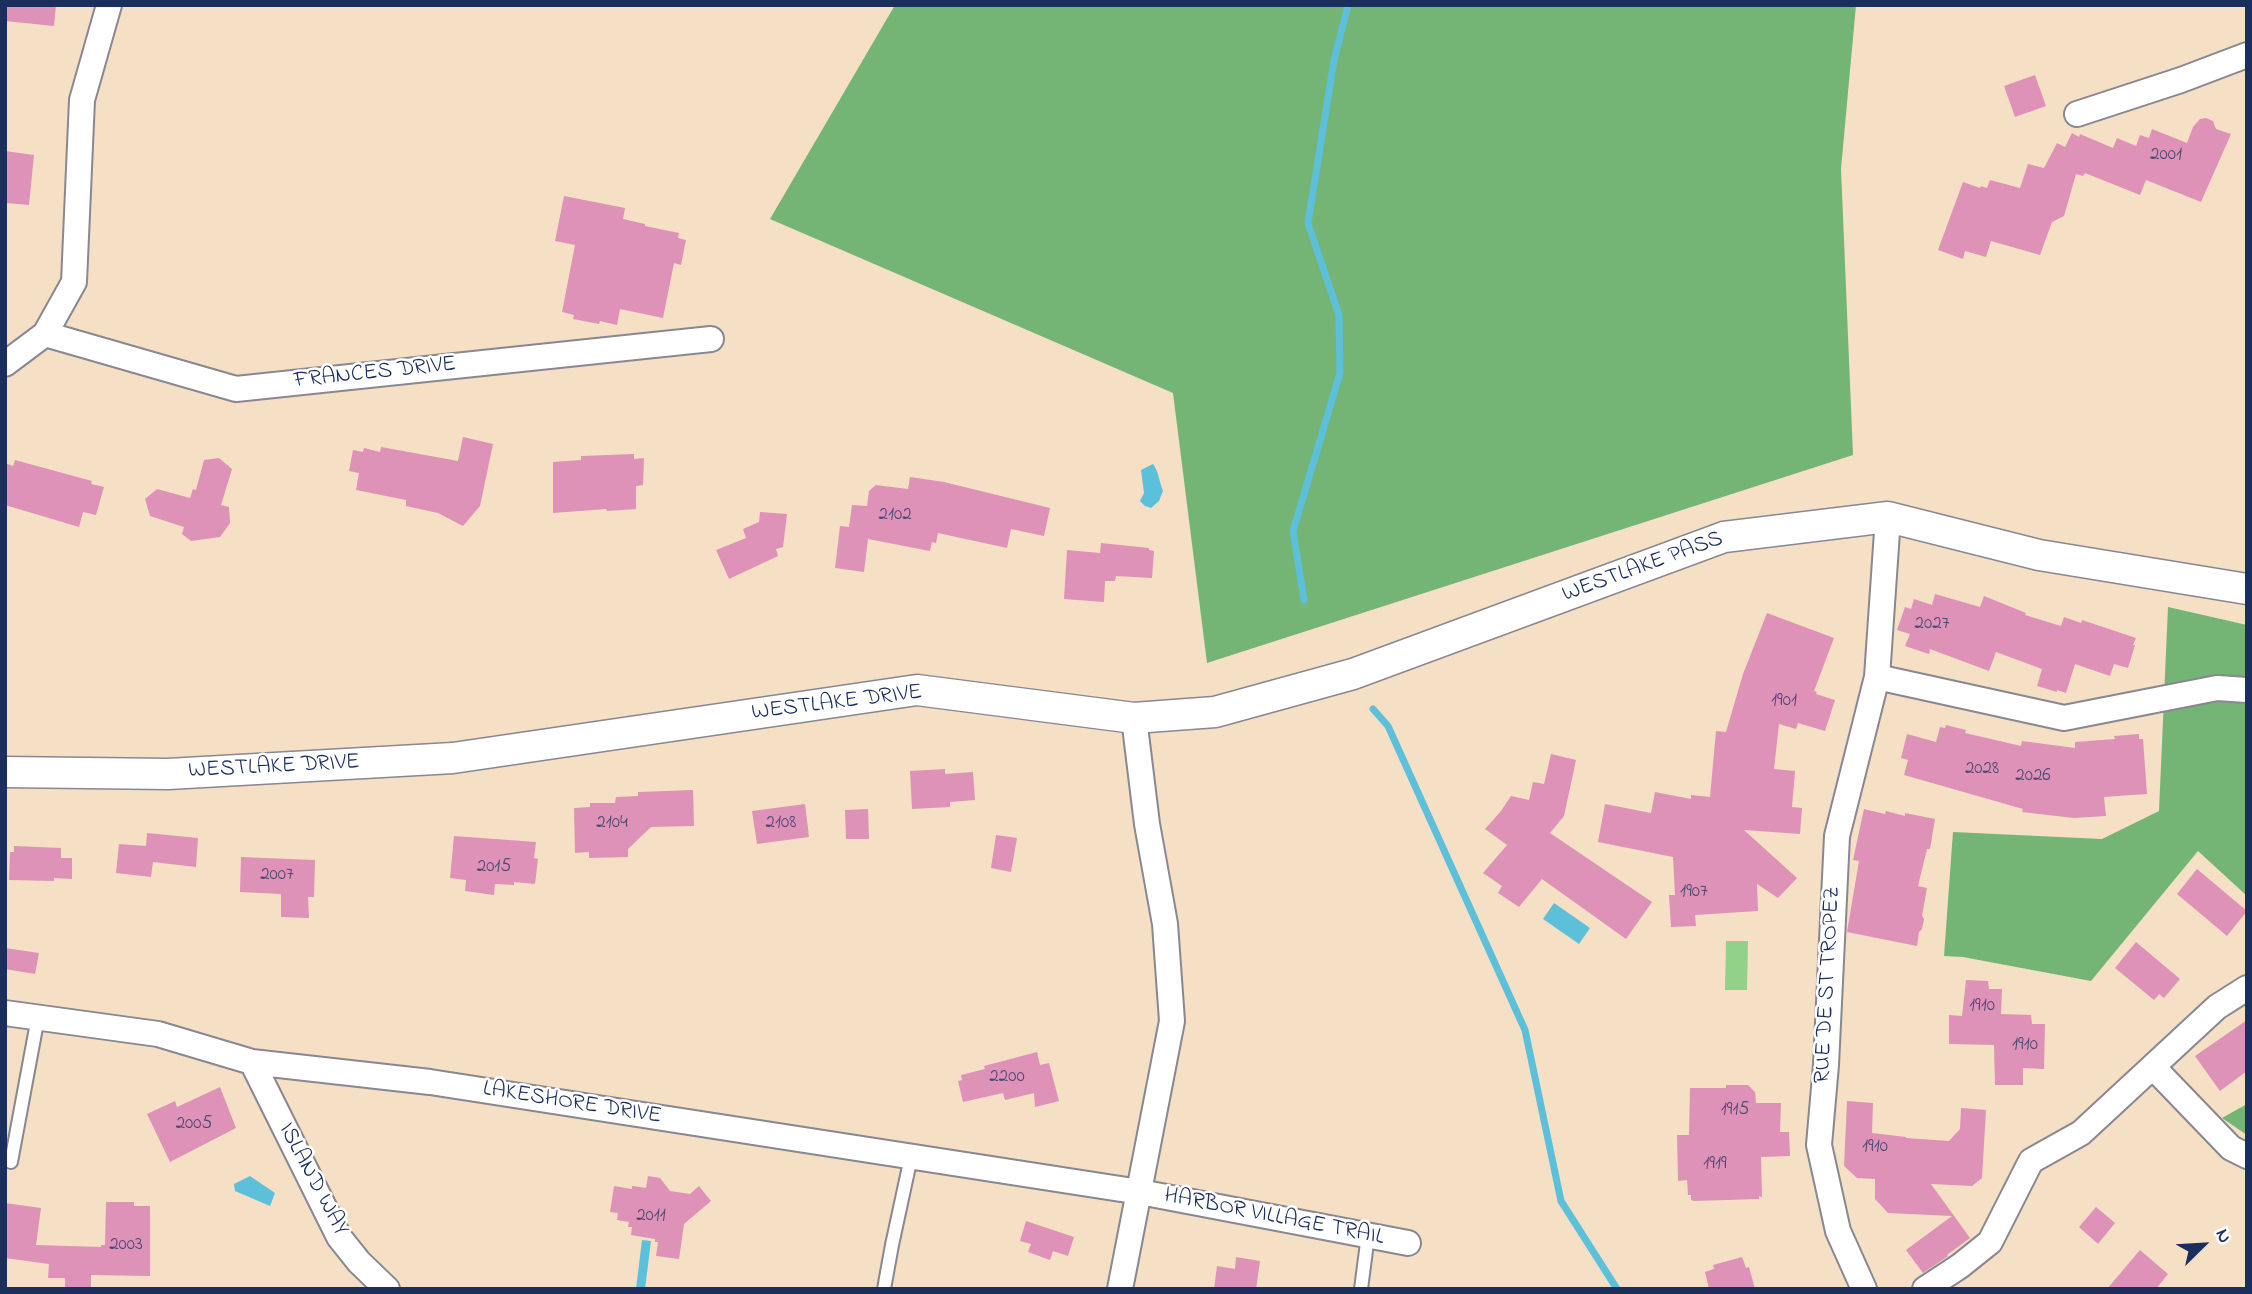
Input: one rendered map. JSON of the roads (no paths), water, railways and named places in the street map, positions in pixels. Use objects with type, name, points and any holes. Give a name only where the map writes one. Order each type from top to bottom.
[{"type":"street","points":[[5,365],[45,334],[74,282],[82,100],[109,5]]},
{"type":"street","points":[[2077,114],[2247,55]]},
{"type":"street","name":"FRANCES DRIVE","points":[[45,334],[236,389],[711,339]]},
{"type":"street","name":"WESTLAKE PASS","points":[[1134,718],[1215,712],[1353,674],[1724,537],[1888,517],[2039,555],[2247,589]]},
{"type":"street","name":"RUE DE ST TROPEZ","points":[[1864,1289],[1838,1231],[1819,1145],[1826,1065],[1837,836],[1877,677],[1888,517]]},
{"type":"street","points":[[1877,677],[2064,718],[2217,688],[2247,690]]},
{"type":"street","name":"WESTLAKE DRIVE","points":[[5,772],[168,774],[453,758],[917,690],[1134,718]]},
{"type":"street","points":[[1120,1289],[1172,1021],[1165,924],[1147,824],[1134,718]]},
{"type":"street","points":[[1925,1289],[1990,1242],[2031,1161],[2081,1133],[2217,1007],[2247,988]]},
{"type":"street","name":"LAKESHORE DRIVE","points":[[5,1013],[158,1034],[252,1062],[430,1082],[1140,1192]]},
{"type":"street","name":"ISLAND WAY","points":[[252,1062],[339,1237],[359,1262],[387,1289]]},
{"type":"street","points":[[2154,1067],[2231,1148],[2247,1156]]},
{"type":"street","name":"HARBOR VILLAGE TRAIL","points":[[1140,1192],[1408,1243]]},
{"type":"lane","points":[[11,1162],[38,1017]]},
{"type":"lane","points":[[884,1289],[911,1157]]},
{"type":"lane","points":[[1360,1289],[1368,1235]]},
{"type":"water","points":[[1153,464],[1163,491],[1159,501],[1151,508],[1140,501],[1144,493],[1141,470]]},
{"type":"water","points":[[1554,903],[1590,928],[1579,944],[1543,919]]},
{"type":"water","points":[[250,1176],[275,1193],[270,1206],[235,1191],[234,1184]]},
{"type":"water","points":[[642,1240],[651,1241],[645,1289],[636,1289]]},
{"type":"waterway","points":[[1304,600],[1293,531],[1340,373],[1339,315],[1308,223],[1334,60],[1348,5]]},
{"type":"waterway","points":[[1373,709],[1388,726],[1525,1030],[1561,1201],[1617,1289]]}]
